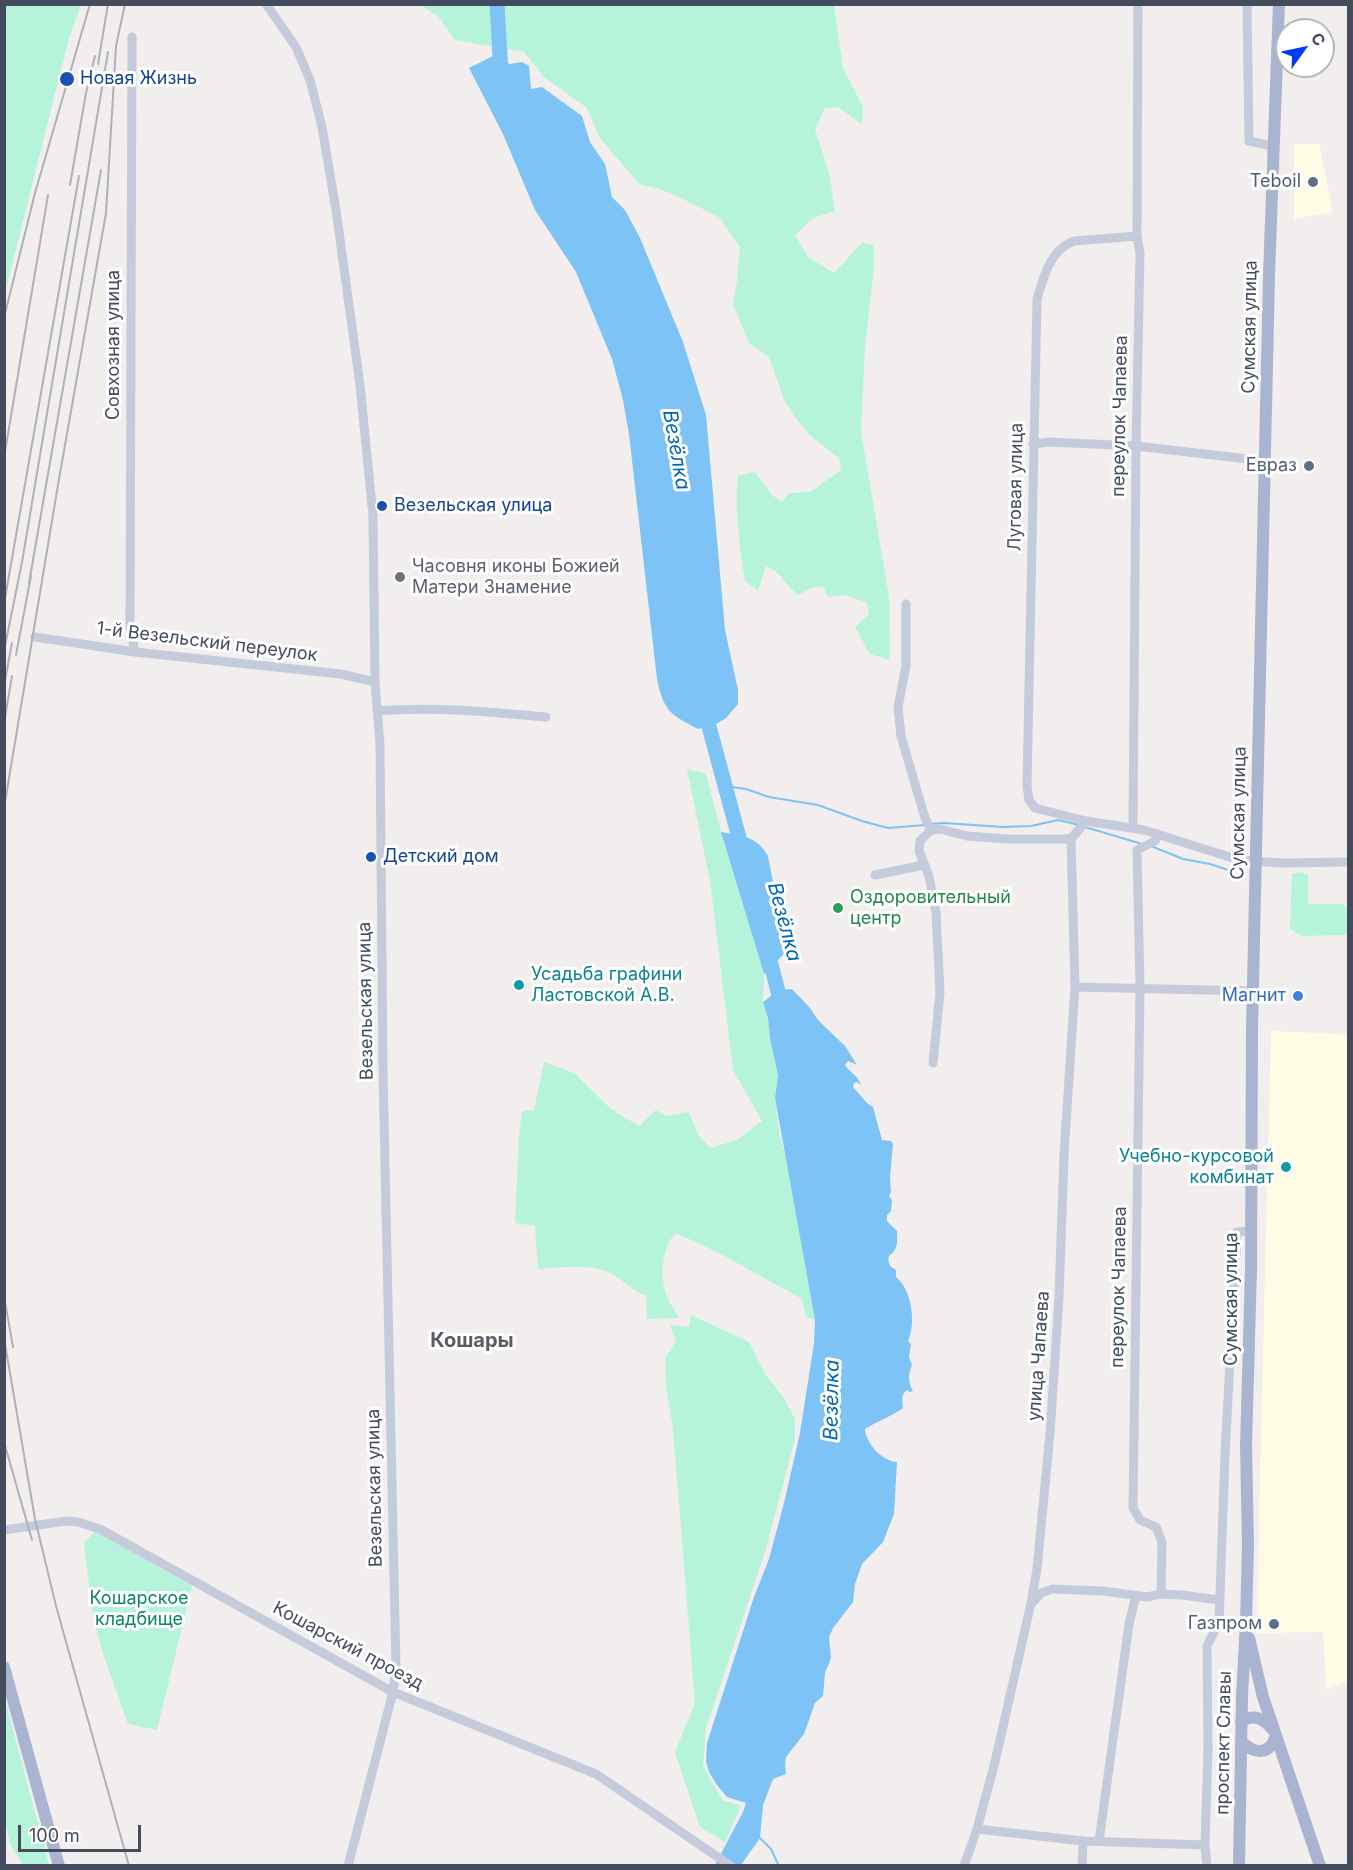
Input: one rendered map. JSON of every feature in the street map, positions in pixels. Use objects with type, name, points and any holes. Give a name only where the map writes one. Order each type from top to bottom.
[{"type":"main road","name":"Сумская улица","points":[[1246,1622],[1246,1446],[1251,1269],[1253,991],[1265,461],[1279,4]]},
{"type":"main road","name":"проспект Славы","points":[[1239,1866],[1241,1721],[1246,1622]]},
{"type":"main road","points":[[1246,1622],[1260,1688],[1320,1866]]},
{"type":"main road","points":[[4,1667],[59,1866]]},
{"type":"main road","points":[[1241,1721],[1253,1717],[1260,1718],[1266,1721],[1276,1734]]},
{"type":"main road","points":[[1241,1741],[1249,1749],[1265,1751],[1274,1743],[1276,1734]]},
{"type":"street","name":"Везельская улица","points":[[266,4],[296,47],[310,80],[322,127],[333,189],[360,385],[373,516],[375,682],[380,745],[383,1072],[396,1655],[393,1692],[348,1866]]},
{"type":"street","name":"переулок Чапаева","points":[[1133,828],[1140,254],[1137,236],[1138,4]]},
{"type":"street","points":[[1247,4],[1249,141],[1274,146]]},
{"type":"street","name":"Совхозная улица","points":[[132,37],[130,627],[135,652]]},
{"type":"street","name":"Луговая улица","points":[[1086,821],[1035,808],[1029,800],[1027,785],[1037,299],[1044,274],[1058,249],[1065,244],[1074,241],[1137,236]]},
{"type":"street","points":[[1033,444],[1049,442],[1136,446],[1265,461]]},
{"type":"street","points":[[906,604],[906,666],[898,707],[901,736],[925,818],[931,830]]},
{"type":"street","name":"1-й Везельский переулок","points":[[35,637],[135,652],[341,675],[375,682]]},
{"type":"street","points":[[377,711],[407,708],[482,711],[546,717]]},
{"type":"street","points":[[933,1063],[940,992],[936,912],[929,876],[918,851],[920,841],[931,830],[940,829],[968,836],[1007,839],[1071,839],[1086,821],[1158,834],[1239,860],[1282,863],[1348,862]]},
{"type":"street","name":"переулок Чапаева","points":[[1158,834],[1155,841],[1137,850],[1140,988],[1133,1508],[1140,1520],[1156,1527],[1162,1542],[1161,1594]]},
{"type":"street","name":"улица Чапаева","points":[[964,1866],[977,1830],[995,1762],[1037,1569],[1050,1433],[1059,1297],[1064,1155],[1075,987],[1071,839]]},
{"type":"street","points":[[875,874],[924,865]]},
{"type":"street","points":[[1075,987],[1253,991]]},
{"type":"street","points":[[1207,1866],[1205,1845],[1208,1750],[1207,1646],[1219,1622],[1237,1232],[1250,1232]]},
{"type":"street","points":[[1226,1445],[1246,1446]]},
{"type":"street","name":"Кошарский проезд","points":[[4,1530],[66,1521],[100,1529],[393,1692],[596,1774],[731,1866]]},
{"type":"street","points":[[1037,1569],[1043,1580],[1052,1588]]},
{"type":"street","points":[[1031,1604],[1041,1593],[1052,1588],[1103,1591],[1147,1597],[1161,1594],[1219,1600]]},
{"type":"street","points":[[1099,1841],[1129,1624],[1136,1595]]},
{"type":"street","points":[[977,1830],[1083,1841],[1205,1845]]},
{"type":"street","points":[[1082,1866],[1083,1841]]},
{"type":"shaded area","points":[[1294,144],[1319,144],[1333,212],[1294,219]]},
{"type":"shaded area","points":[[1271,1031],[1348,1036],[1348,1681],[1326,1690],[1323,1632],[1258,1633]]},
{"type":"green space","points":[[5,4],[81,5],[69,38],[5,293]]},
{"type":"green space","points":[[420,5],[834,5],[843,68],[863,107],[862,125],[838,107],[825,108],[815,129],[830,177],[835,211],[813,218],[795,235],[808,257],[834,273],[862,243],[874,245],[874,267],[865,348],[861,432],[889,596],[890,660],[870,654],[855,627],[869,614],[867,603],[845,595],[828,597],[823,586],[808,589],[799,595],[776,572],[766,566],[758,591],[745,581],[737,514],[738,475],[755,472],[772,495],[782,502],[790,493],[810,492],[841,470],[839,458],[812,437],[784,400],[769,357],[749,343],[733,304],[740,247],[719,217],[660,189],[639,184],[599,137],[587,108],[544,77],[524,52],[455,40],[438,16]]},
{"type":"green space","points":[[687,769],[706,774],[764,974],[763,1002],[778,1076],[775,1098],[779,1131],[790,1176],[815,1320],[806,1317],[802,1299],[719,1253],[676,1233],[667,1246],[663,1264],[663,1281],[667,1297],[679,1318],[647,1319],[646,1295],[636,1291],[610,1273],[584,1267],[538,1269],[535,1226],[515,1223],[522,1111],[534,1110],[544,1062],[574,1073],[611,1109],[639,1126],[656,1110],[666,1116],[689,1112],[697,1133],[710,1148],[737,1140],[762,1121],[733,1070],[710,881]]},
{"type":"green space","points":[[1300,872],[1308,875],[1308,904],[1342,904],[1348,909],[1346,935],[1302,936],[1290,929],[1292,874]]},
{"type":"green space","points":[[691,1315],[749,1342],[766,1375],[784,1398],[795,1419],[795,1439],[766,1549],[706,1728],[703,1766],[722,1800],[741,1806],[725,1842],[700,1827],[675,1752],[695,1703],[673,1429],[666,1386],[665,1358],[676,1341],[670,1325],[689,1327]]},
{"type":"green space","name":"Кошарское кладбище","points":[[95,1531],[192,1586],[157,1730],[128,1724],[104,1657],[93,1618],[84,1543]]},
{"type":"green space","points":[[5,1699],[49,1865],[23,1865],[11,1846],[5,1822]]},
{"type":"water","points":[[493,56],[510,64],[522,62],[529,66],[531,89],[542,87],[582,116],[590,142],[605,164],[612,197],[625,210],[640,238],[683,342],[706,415],[725,630],[738,690],[738,704],[726,718],[716,724],[698,729],[674,715],[662,698],[657,679],[629,434],[623,400],[612,359],[576,272],[535,210],[503,134],[469,68]]},
{"type":"water","points":[[721,832],[754,840],[768,856],[786,952],[764,974]]},
{"type":"water","points":[[792,989],[818,1020],[845,1046],[857,1065],[848,1061],[845,1065],[861,1085],[857,1082],[853,1087],[873,1107],[882,1140],[891,1141],[893,1144],[889,1196],[892,1200],[887,1221],[897,1231],[897,1245],[888,1259],[890,1266],[896,1270],[896,1277],[906,1290],[911,1307],[912,1325],[908,1341],[911,1344],[909,1357],[912,1365],[909,1378],[913,1391],[907,1390],[904,1394],[903,1408],[865,1429],[868,1440],[876,1451],[886,1459],[897,1462],[894,1514],[883,1542],[862,1564],[855,1584],[853,1602],[829,1637],[831,1658],[825,1673],[823,1696],[815,1703],[804,1734],[786,1757],[786,1774],[773,1779],[763,1805],[760,1838],[741,1865],[715,1865],[746,1803],[727,1797],[717,1785],[709,1772],[706,1761],[707,1743],[754,1597],[769,1559],[800,1433],[814,1343],[815,1320],[775,1098],[778,1076],[763,1002],[779,990]]},
{"type":"waterway","name":"Везёлка","points":[[497,4],[503,79]]},
{"type":"waterway","name":"Везёлка","points":[[704,708],[744,856]]},
{"type":"waterway","points":[[725,786],[746,789],[769,797],[818,805],[888,828],[925,825]]},
{"type":"waterway","points":[[930,824],[1003,827],[1031,826],[1058,820],[1079,825]]},
{"type":"waterway","points":[[1085,827],[1142,844]]},
{"type":"waterway","points":[[1151,846],[1183,859],[1231,871]]},
{"type":"waterway","name":"Везёлка","points":[[766,946],[783,1010]]},
{"type":"waterway","points":[[760,1838],[771,1849],[779,1866]]},
{"type":"railway","points":[[4,318],[35,193],[90,4]]},
{"type":"railway","points":[[98,64],[108,4]]},
{"type":"railway","points":[[4,808],[106,213],[116,46],[125,4]]},
{"type":"railway","points":[[4,651],[22,562],[108,52]]},
{"type":"railway","points":[[70,185],[95,56]]},
{"type":"railway","points":[[29,583],[101,170]]},
{"type":"railway","points":[[4,604],[79,176]]},
{"type":"railway","points":[[4,458],[48,195]]},
{"type":"railway","points":[[16,655],[31,576]]},
{"type":"railway","points":[[4,686],[12,643]]},
{"type":"railway","points":[[4,723],[12,676]]},
{"type":"railway","points":[[4,1296],[13,1347]]},
{"type":"railway","points":[[4,1338],[35,1519],[56,1606],[129,1866]]},
{"type":"railway","points":[[4,1442],[32,1540]]},
{"type":"place","name":"Новая Жизнь","points":[[67,79]]},
{"type":"place","name":"Teboil","points":[[1313,182]]},
{"type":"place","name":"Евраз","points":[[1309,466]]},
{"type":"place","name":"Везельская улица","points":[[382,506]]},
{"type":"place","name":"Часовня иконы Божией Матери Знамение","points":[[400,577]]},
{"type":"place","name":"Детский дом","points":[[371,857]]},
{"type":"place","name":"Оздоровительный центр","points":[[838,908]]},
{"type":"place","name":"Усадьба графини Ластовской А.В.","points":[[519,985]]},
{"type":"place","name":"Магнит","points":[[1298,996]]},
{"type":"place","name":"Учебно-курсовой комбинат","points":[[1286,1167]]},
{"type":"place","name":"Газпром","points":[[1274,1624]]},
{"type":"district","name":"Кошары","points":[[472,1341]]}]
